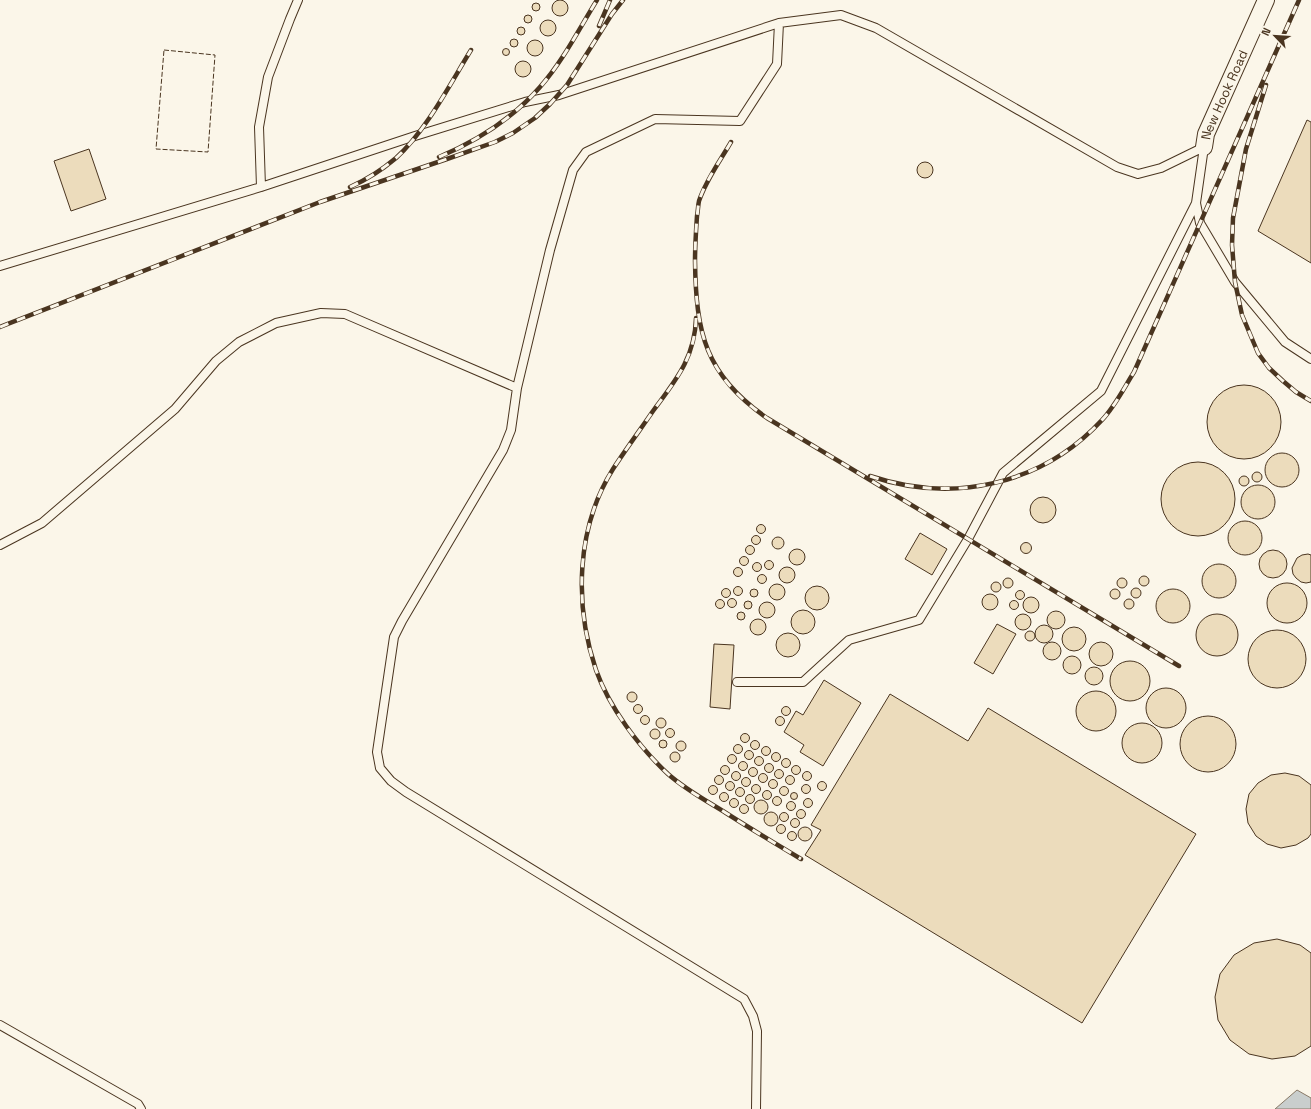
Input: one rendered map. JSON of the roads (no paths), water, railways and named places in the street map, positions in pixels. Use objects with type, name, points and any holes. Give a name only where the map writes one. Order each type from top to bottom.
[{"type":"street","name":"New Hook Road","points":[[1204,147],[1206,134],[1266,0]]},
{"type":"lane","points":[[261,187],[260,127],[268,77],[298,0]]},
{"type":"lane","points":[[0,266],[261,187],[510,107],[559,95],[779,23],[841,15],[876,28],[1117,166],[1138,174],[1161,168],[1204,147]]},
{"type":"lane","points":[[756,1109],[757,1031],[753,1016],[744,999],[406,792],[391,781],[380,768],[377,752],[394,637],[503,450],[512,430],[517,388],[550,250],[573,170],[586,152],[654,119],[740,121],[777,64],[779,23]]},
{"type":"lane","points":[[736,682],[804,682],[849,640],[919,620],[968,539],[1003,473],[1101,391],[1196,203],[1204,147]]},
{"type":"lane","points":[[1196,203],[1200,223],[1235,282],[1285,342],[1311,359]]},
{"type":"lane","points":[[0,545],[42,523],[175,410],[216,361],[239,342],[276,323],[322,313],[345,314],[517,388]]},
{"type":"lane","points":[[0,1025],[138,1104],[141,1109]]},
{"type":"railway","points":[[439,157],[481,136],[494,128],[518,109],[540,87],[556,67],[597,0]]},
{"type":"railway","points":[[599,26],[610,0]]},
{"type":"railway","points":[[0,327],[320,202],[495,142],[513,133],[535,118],[567,85],[612,14],[623,0]]},
{"type":"railway","points":[[870,476],[901,484],[933,488],[964,488],[995,483],[1024,474],[1052,460],[1078,442],[1107,415],[1134,372],[1299,0]]},
{"type":"railway","points":[[350,187],[380,170],[396,158],[407,147],[437,107],[471,50]]},
{"type":"railway","points":[[1266,85],[1246,149],[1233,218],[1232,245],[1235,282],[1242,315],[1258,353],[1269,368],[1283,381],[1296,392],[1311,401]]},
{"type":"railway","points":[[731,142],[709,178],[699,201],[695,244],[696,287],[702,331],[708,350],[717,368],[730,385],[746,402],[767,418],[1179,666]]},
{"type":"railway","points":[[696,318],[695,332],[688,357],[676,379],[613,469],[601,492],[592,516],[582,567],[584,619],[589,645],[596,670],[609,698],[626,726],[646,752],[668,774],[689,790],[801,859]]}]
